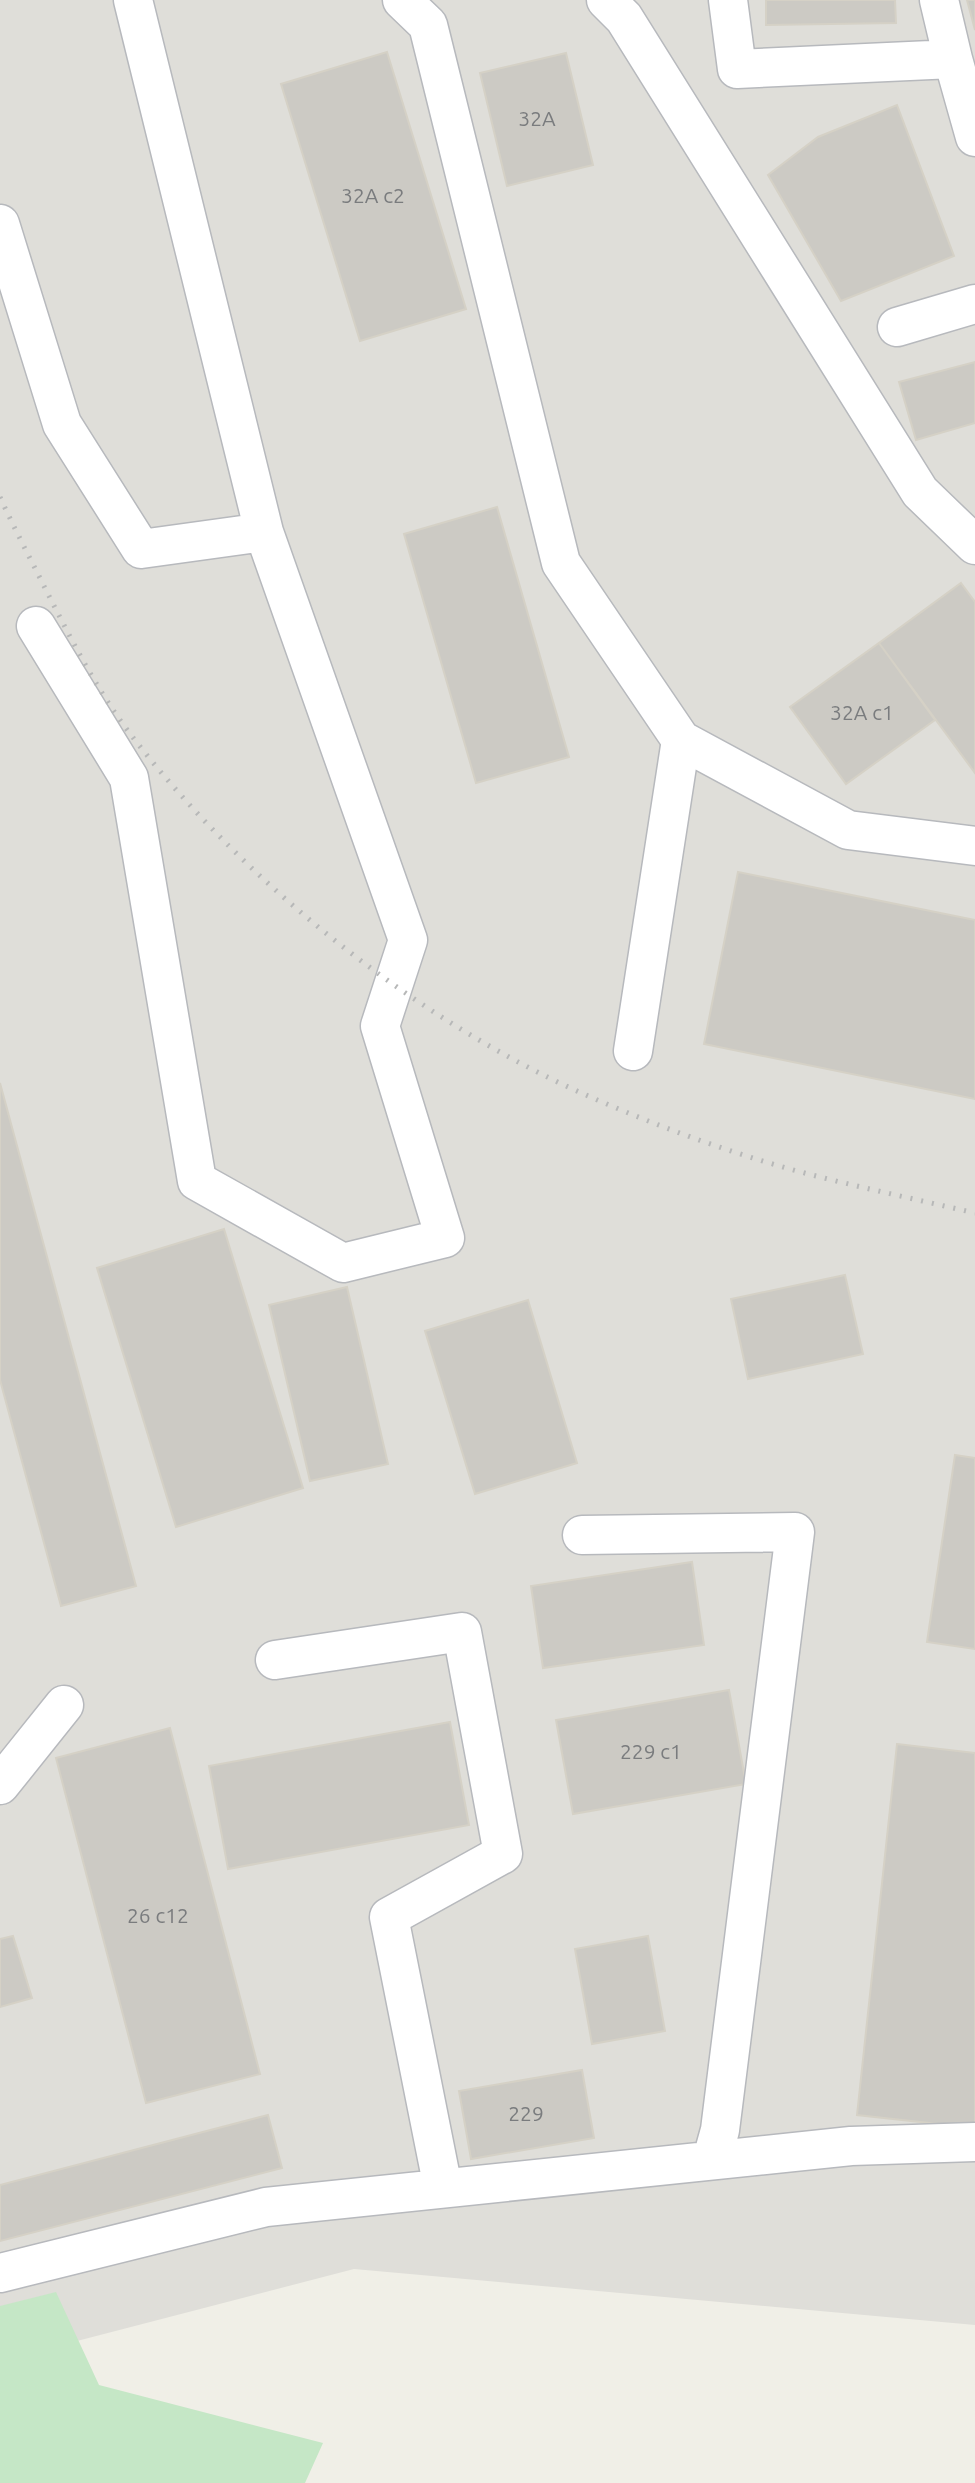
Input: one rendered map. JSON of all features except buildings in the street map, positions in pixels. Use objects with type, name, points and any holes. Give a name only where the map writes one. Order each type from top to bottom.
[{"type":"lane","points":[[36,626],[130,778],[197,1181],[343,1263],[445,1238],[380,1026],[408,940],[264,532],[133,0]]},
{"type":"lane","points":[[402,0],[428,25],[561,563],[681,740],[848,830],[975,846]]},
{"type":"lane","points":[[606,0],[624,19],[920,492],[975,545]]},
{"type":"lane","points":[[728,0],[737,69],[953,59]]},
{"type":"lane","points":[[939,0],[975,138]]},
{"type":"lane","points":[[0,224],[62,424],[141,549],[264,532]]},
{"type":"lane","points":[[897,327],[975,304]]},
{"type":"lane","points":[[633,1051],[681,740]]},
{"type":"lane","points":[[582,1535],[795,1532],[720,2130],[712,2159]]},
{"type":"lane","points":[[275,1660],[462,1632],[503,1854],[389,1917],[443,2188]]},
{"type":"lane","points":[[0,1784],[64,1705]]},
{"type":"lane","points":[[0,2273],[266,2207],[852,2146],[975,2142]]},
{"type":"shaded area","points":[[0,0],[975,0],[975,2325],[354,2269],[0,2361]]},
{"type":"green space","points":[[56,2292],[99,2385],[323,2443],[305,2483],[0,2483],[0,2306]]},
{"type":"railway","points":[[0,497],[83,661],[128,731],[173,786],[223,840],[277,892],[335,941],[396,986],[458,1027],[522,1064],[643,1119],[790,1169],[975,1213]]}]
